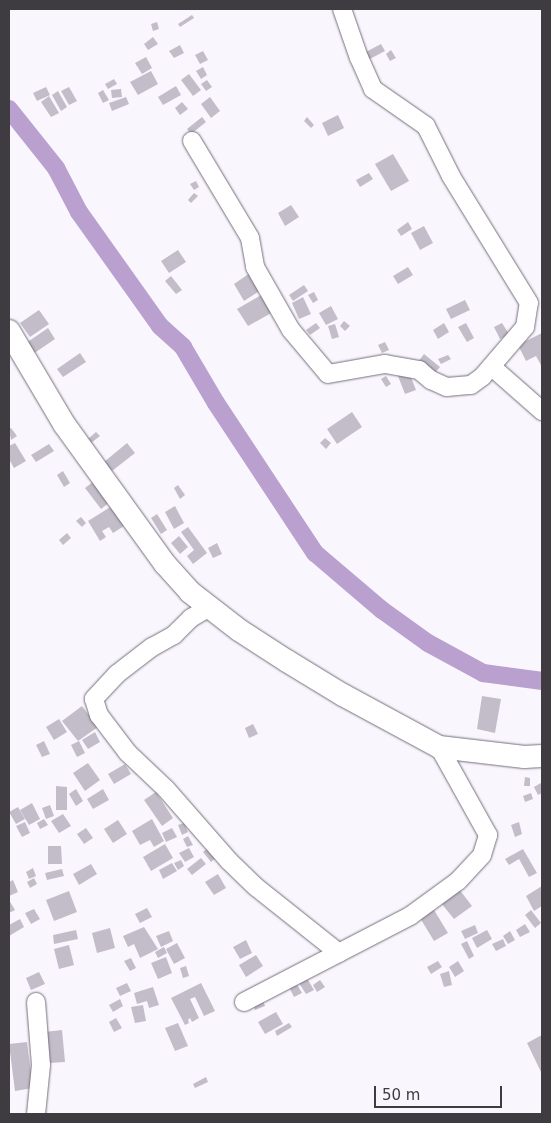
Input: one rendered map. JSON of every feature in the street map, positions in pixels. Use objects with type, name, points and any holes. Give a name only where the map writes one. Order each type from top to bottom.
[{"type":"street","points":[[192,142],[250,238],[255,267],[291,330],[328,374],[385,364],[419,370],[431,380],[447,388],[471,385],[492,366],[525,327],[529,303],[451,176],[426,126],[373,89],[359,58],[342,9]]},
{"type":"street","points":[[9,331],[64,424],[165,564],[190,592],[210,608],[240,630],[303,670],[396,724],[440,747],[524,757],[542,756]]},
{"type":"street","points":[[492,366],[542,411]]},
{"type":"street","points":[[210,608],[191,618],[174,635],[152,647],[118,674],[94,699],[99,715],[128,753],[172,796],[229,861],[256,887],[339,953]]},
{"type":"street","points":[[244,1002],[410,916],[458,881],[482,855],[488,835],[440,747]]},
{"type":"street","points":[[36,1002],[41,1065],[36,1114]]},
{"type":"building","points":[[192,15],[194,18],[180,27],[178,24]]},
{"type":"building","points":[[157,22],[159,29],[153,31],[151,24]]},
{"type":"building","points":[[153,37],[158,44],[148,50],[144,44]]},
{"type":"building","points":[[381,44],[385,51],[366,61],[362,54]]},
{"type":"building","points":[[180,45],[184,53],[174,58],[169,51]]},
{"type":"building","points":[[391,50],[396,58],[390,61],[386,54]]},
{"type":"building","points":[[203,51],[208,60],[200,64],[195,55]]},
{"type":"building","points":[[146,57],[152,68],[142,74],[135,63]]},
{"type":"building","points":[[203,67],[207,75],[201,79],[196,71]]},
{"type":"building","points":[[151,71],[158,84],[138,95],[130,82]]},
{"type":"building","points":[[189,74],[201,90],[193,96],[181,80]]},
{"type":"building","points":[[114,79],[117,84],[108,89],[105,84]]},
{"type":"building","points":[[207,80],[212,87],[206,91],[201,84]]},
{"type":"building","points":[[176,86],[181,95],[163,105],[158,97]]},
{"type":"building","points":[[46,87],[50,95],[37,101],[33,93]]},
{"type":"building","points":[[69,87],[77,101],[69,105],[61,91]]},
{"type":"building","points":[[121,89],[122,97],[112,98],[111,90]]},
{"type":"building","points":[[103,90],[109,100],[103,103],[98,93]]},
{"type":"building","points":[[58,91],[67,107],[61,111],[52,95]]},
{"type":"building","points":[[49,96],[59,113],[51,117],[41,102]]},
{"type":"building","points":[[126,97],[129,104],[112,111],[109,103]]},
{"type":"building","points":[[210,97],[220,111],[211,118],[201,104]]},
{"type":"building","points":[[182,102],[188,109],[180,115],[175,108]]},
{"type":"building","points":[[338,115],[344,128],[328,136],[322,123]]},
{"type":"building","points":[[202,117],[206,122],[191,134],[187,129]]},
{"type":"building","points":[[307,117],[314,125],[311,128],[304,121]]},
{"type":"building","points":[[393,154],[409,181],[391,191],[375,164]]},
{"type":"building","points":[[369,173],[373,179],[360,187],[356,180]]},
{"type":"building","points":[[196,181],[199,187],[194,190],[190,184]]},
{"type":"building","points":[[194,193],[198,196],[191,203],[188,200]]},
{"type":"building","points":[[291,205],[299,217],[285,226],[278,213]]},
{"type":"building","points":[[408,222],[412,229],[401,236],[397,230]]},
{"type":"building","points":[[424,226],[433,243],[420,250],[411,233]]},
{"type":"building","points":[[178,250],[186,262],[169,273],[161,261]]},
{"type":"building","points":[[408,267],[413,275],[398,284],[393,276]]},
{"type":"building","points":[[250,273],[261,290],[244,301],[234,284]]},
{"type":"building","points":[[171,276],[182,290],[176,294],[165,281]]},
{"type":"building","points":[[304,285],[308,291],[293,301],[289,295]]},
{"type":"building","points":[[314,292],[318,300],[313,303],[308,295]]},
{"type":"building","points":[[263,294],[273,312],[248,326],[237,309]]},
{"type":"building","points":[[303,297],[311,314],[299,319],[292,303]]},
{"type":"building","points":[[465,300],[470,310],[451,319],[446,309]]},
{"type":"building","points":[[331,306],[338,319],[326,325],[319,313]]},
{"type":"building","points":[[39,310],[49,324],[30,337],[20,323]]},
{"type":"building","points":[[344,321],[350,326],[345,331],[340,326]]},
{"type":"building","points":[[316,323],[320,328],[310,335],[306,330]]},
{"type":"building","points":[[444,323],[449,332],[438,339],[433,330]]},
{"type":"building","points":[[466,323],[474,338],[467,342],[458,327]]},
{"type":"building","points":[[502,323],[509,334],[500,339],[494,327]]},
{"type":"building","points":[[335,324],[339,337],[332,339],[328,326]]},
{"type":"building","points":[[48,328],[55,339],[33,354],[26,343]]},
{"type":"building","points":[[542,333],[542,367],[536,356],[526,361],[518,345]]},
{"type":"building","points":[[385,342],[389,350],[382,353],[378,345]]},
{"type":"building","points":[[80,353],[86,362],[63,377],[57,369]]},
{"type":"building","points":[[424,354],[440,367],[434,374],[418,362]]},
{"type":"building","points":[[448,355],[451,359],[441,364],[438,359]]},
{"type":"building","points":[[409,372],[416,390],[405,394],[398,376]]},
{"type":"building","points":[[386,376],[391,384],[386,387],[381,379]]},
{"type":"building","points":[[352,412],[362,427],[337,444],[327,429]]},
{"type":"building","points":[[11,428],[17,436],[11,440],[9,429]]},
{"type":"building","points":[[96,432],[100,436],[91,443],[88,439]]},
{"type":"building","points":[[325,438],[331,443],[326,449],[320,443]]},
{"type":"building","points":[[15,443],[26,461],[14,468],[9,459],[9,446]]},
{"type":"building","points":[[127,443],[135,453],[112,471],[104,462]]},
{"type":"building","points":[[49,444],[54,451],[36,462],[31,455]]},
{"type":"building","points":[[63,471],[70,483],[64,487],[57,475]]},
{"type":"building","points":[[94,481],[110,502],[101,509],[85,488]]},
{"type":"building","points":[[178,485],[185,495],[180,499],[174,488]]},
{"type":"building","points":[[112,506],[124,526],[113,533],[109,527],[102,531],[106,537],[100,541],[88,521]]},
{"type":"building","points":[[175,506],[184,523],[174,529],[165,512]]},
{"type":"building","points":[[157,514],[167,530],[161,534],[151,518]]},
{"type":"building","points":[[81,517],[86,523],[82,527],[76,521]]},
{"type":"building","points":[[188,527],[207,553],[193,564],[187,556],[194,550],[181,532]]},
{"type":"building","points":[[67,533],[71,538],[63,545],[59,540]]},
{"type":"building","points":[[179,536],[188,547],[180,554],[171,543]]},
{"type":"building","points":[[217,543],[222,554],[213,558],[208,548]]},
{"type":"building","points":[[482,696],[501,699],[495,733],[477,729]]},
{"type":"building","points":[[82,706],[98,727],[78,741],[62,721]]},
{"type":"building","points":[[59,719],[67,732],[54,740],[46,727]]},
{"type":"building","points":[[253,724],[258,734],[249,738],[245,728]]},
{"type":"building","points":[[95,732],[100,742],[88,749],[82,740]]},
{"type":"building","points":[[44,741],[50,754],[42,757],[36,745]]},
{"type":"building","points":[[79,741],[85,753],[77,757],[71,745]]},
{"type":"building","points":[[88,763],[100,780],[85,791],[73,773]]},
{"type":"building","points":[[125,764],[131,774],[114,784],[108,774]]},
{"type":"building","points":[[525,777],[530,778],[530,786],[524,786]]},
{"type":"building","points":[[541,783],[542,793],[538,795],[534,787]]},
{"type":"building","points":[[56,786],[67,787],[67,810],[56,810]]},
{"type":"building","points":[[76,789],[83,801],[76,806],[69,794]]},
{"type":"building","points":[[103,789],[109,800],[93,809],[87,799]]},
{"type":"building","points":[[156,792],[173,818],[162,826],[144,800]]},
{"type":"building","points":[[531,793],[533,799],[525,802],[523,796]]},
{"type":"building","points":[[32,803],[40,819],[29,825],[20,810]]},
{"type":"building","points":[[50,805],[54,816],[46,819],[42,808]]},
{"type":"building","points":[[18,807],[25,819],[16,824],[9,812]]},
{"type":"building","points":[[63,814],[71,826],[59,833],[51,821]]},
{"type":"building","points":[[44,819],[48,825],[40,829],[37,823]]},
{"type":"building","points":[[152,819],[164,841],[154,847],[150,840],[140,845],[132,831]]},
{"type":"building","points":[[118,820],[127,834],[113,843],[104,829]]},
{"type":"building","points":[[25,822],[30,833],[22,837],[16,826]]},
{"type":"building","points":[[519,822],[522,834],[515,837],[511,825]]},
{"type":"building","points":[[184,823],[188,832],[182,835],[178,825]]},
{"type":"building","points":[[86,828],[93,838],[84,844],[77,834]]},
{"type":"building","points":[[172,828],[177,837],[166,842],[162,833]]},
{"type":"building","points":[[188,836],[193,845],[187,847],[183,839]]},
{"type":"building","points":[[165,844],[173,858],[151,871],[143,857]]},
{"type":"building","points":[[48,846],[61,846],[62,864],[48,864]]},
{"type":"building","points":[[209,847],[217,857],[211,862],[203,852]]},
{"type":"building","points":[[189,848],[194,857],[185,862],[179,853]]},
{"type":"building","points":[[523,849],[537,873],[529,877],[519,859],[509,865],[505,859]]},
{"type":"building","points":[[201,858],[206,864],[192,875],[187,869]]},
{"type":"building","points":[[181,860],[184,866],[178,870],[174,863]]},
{"type":"building","points":[[172,863],[177,871],[163,879],[159,870]]},
{"type":"building","points":[[91,864],[97,874],[79,885],[73,874]]},
{"type":"building","points":[[33,868],[36,876],[29,879],[26,872]]},
{"type":"building","points":[[62,869],[64,876],[47,880],[45,873]]},
{"type":"building","points":[[218,874],[226,888],[214,895],[205,882]]},
{"type":"building","points":[[34,878],[37,884],[30,888],[27,882]]},
{"type":"building","points":[[13,880],[18,892],[9,896],[9,882]]},
{"type":"building","points":[[542,886],[542,906],[534,911],[526,896]]},
{"type":"building","points":[[459,889],[472,906],[454,919],[441,903]]},
{"type":"building","points":[[69,891],[77,912],[54,921],[46,900]]},
{"type":"building","points":[[9,900],[15,910],[9,913]]},
{"type":"building","points":[[147,908],[152,917],[140,923],[135,914]]},
{"type":"building","points":[[34,909],[40,919],[31,924],[25,913]]},
{"type":"building","points":[[434,910],[448,933],[434,941],[420,918]]},
{"type":"building","points":[[531,910],[541,923],[535,928],[525,915]]},
{"type":"building","points":[[20,919],[24,927],[9,936],[9,925]]},
{"type":"building","points":[[525,924],[530,932],[520,937],[516,930]]},
{"type":"building","points":[[475,925],[478,933],[465,939],[461,931]]},
{"type":"building","points":[[144,927],[158,949],[140,958],[134,944],[128,947],[123,936]]},
{"type":"building","points":[[110,928],[115,948],[97,953],[92,933]]},
{"type":"building","points":[[76,930],[78,939],[54,944],[53,935]]},
{"type":"building","points":[[487,930],[492,939],[477,948],[472,938]]},
{"type":"building","points":[[169,931],[173,941],[161,947],[156,936]]},
{"type":"building","points":[[510,931],[515,940],[508,944],[503,936]]},
{"type":"building","points":[[503,939],[506,946],[496,951],[492,944]]},
{"type":"building","points":[[246,940],[252,953],[240,959],[233,947]]},
{"type":"building","points":[[467,941],[474,956],[469,959],[461,944]]},
{"type":"building","points":[[177,943],[185,958],[174,964],[166,949]]},
{"type":"building","points":[[69,945],[74,965],[59,969],[54,949]]},
{"type":"building","points":[[164,947],[167,953],[158,958],[155,952]]},
{"type":"building","points":[[256,955],[263,966],[246,977],[239,965]]},
{"type":"building","points":[[166,957],[172,973],[158,979],[151,963]]},
{"type":"building","points":[[131,958],[136,968],[130,971],[124,961]]},
{"type":"building","points":[[438,961],[442,967],[431,974],[427,967]]},
{"type":"building","points":[[458,961],[464,971],[455,977],[449,967]]},
{"type":"building","points":[[186,966],[189,976],[183,978],[180,968]]},
{"type":"building","points":[[449,971],[452,985],[444,987],[440,974]]},
{"type":"building","points":[[39,972],[45,984],[31,990],[26,978]]},
{"type":"building","points":[[305,975],[314,990],[306,994],[297,980]]},
{"type":"building","points":[[320,980],[325,987],[317,992],[313,985]]},
{"type":"building","points":[[295,981],[302,993],[294,997],[288,985]]},
{"type":"building","points":[[127,983],[131,991],[120,996],[116,988]]},
{"type":"building","points":[[201,983],[215,1011],[204,1016],[195,997],[190,999],[199,1018],[192,1022],[190,1018],[188,1020],[189,1023],[185,1025],[171,998]]},
{"type":"building","points":[[153,987],[159,1005],[149,1008],[147,1001],[137,1004],[134,993]]},
{"type":"building","points":[[120,999],[123,1006],[113,1012],[109,1005]]},
{"type":"building","points":[[263,1001],[265,1006],[255,1010],[253,1005]]},
{"type":"building","points":[[143,1005],[146,1021],[135,1023],[131,1007]]},
{"type":"building","points":[[276,1012],[283,1024],[265,1034],[258,1022]]},
{"type":"building","points":[[116,1018],[122,1028],[114,1032],[109,1022]]},
{"type":"building","points":[[178,1023],[188,1046],[175,1051],[165,1028]]},
{"type":"building","points":[[289,1023],[292,1027],[277,1036],[275,1031]]},
{"type":"building","points":[[62,1030],[65,1062],[49,1063],[45,1032]]},
{"type":"building","points":[[542,1035],[542,1074],[527,1043]]},
{"type":"building","points":[[27,1042],[33,1088],[15,1091],[9,1044]]},
{"type":"building","points":[[206,1077],[208,1082],[195,1088],[193,1084]]},
{"type":"waterway","points":[[9,109],[56,168],[79,212],[160,326],[183,347],[216,403],[315,553],[382,610],[428,643],[483,673],[542,681]]}]
